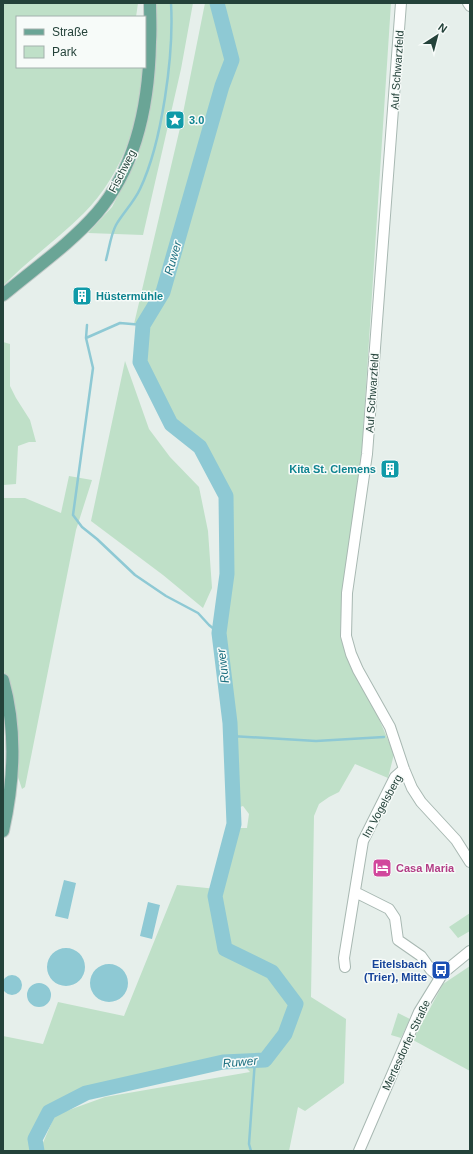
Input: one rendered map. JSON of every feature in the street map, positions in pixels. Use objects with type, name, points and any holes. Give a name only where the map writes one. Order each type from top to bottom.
[{"type":"main road","name":"Fischweg","points":[[4,294],[78,232],[98,212],[114,189],[135,145],[144,110],[150,42],[150,3]]},
{"type":"main road","points":[[3,680],[13,744],[12,784],[3,831]]},
{"type":"street","name":"Auf Schwarzfeld","points":[[401,3],[367,454],[347,593],[345,627],[347,644],[351,654],[390,727],[404,770],[416,795],[456,840],[470,862]]},
{"type":"street","name":"Im Vogelsberg","points":[[345,967],[344,958],[356,892],[363,841],[393,780],[400,771],[404,770]]},
{"type":"street","points":[[356,892],[389,909],[395,918],[398,940],[421,956],[431,970],[440,977]]},
{"type":"street","name":"Mertesdorfer Straße","points":[[359,1151],[415,1021],[440,977],[470,951]]},
{"type":"green space","points":[[3,3],[138,3],[136,16],[16,16],[16,68],[143,68],[138,107],[133,126],[127,146],[109,182],[84,213],[3,286]]},
{"type":"green space","points":[[157,3],[193,3],[181,69],[143,235],[88,233],[112,207],[137,159],[146,125],[154,74]]},
{"type":"green space","points":[[205,3],[391,3],[362,448],[341,615],[340,636],[351,668],[376,712],[394,754],[388,778],[355,764],[339,792],[319,804],[314,816],[311,997],[346,1019],[344,1083],[305,1111],[298,1107],[289,1151],[43,1151],[42,1145],[55,1115],[105,1097],[250,1072],[240,1061],[223,1062],[86,1093],[49,1112],[35,1139],[34,1151],[3,1151],[3,1036],[43,1044],[58,1002],[124,1016],[177,885],[217,889],[233,828],[247,828],[249,814],[243,806],[234,809],[231,736],[219,633],[227,574],[226,496],[200,447],[171,424],[140,362],[143,325],[134,324],[180,128]]},
{"type":"green space","points":[[3,342],[10,344],[10,386],[30,420],[36,442],[29,442],[18,446],[16,484],[3,485]]},
{"type":"green space","points":[[125,361],[149,429],[170,457],[199,487],[208,531],[212,588],[203,608],[163,575],[91,521]]},
{"type":"green space","points":[[69,476],[92,480],[76,530],[25,787],[22,789],[18,777],[17,740],[13,705],[3,668],[3,498],[25,498],[61,513]]},
{"type":"green space","points":[[470,913],[470,931],[458,938],[449,927]]},
{"type":"green space","points":[[470,966],[470,1071],[413,1040],[443,984]]},
{"type":"green space","points":[[398,1013],[410,1019],[401,1038],[391,1035]]},
{"type":"water","points":[[64,880],[76,883],[68,919],[55,916]]},
{"type":"water","points":[[148,902],[160,905],[152,939],[140,936]]},
{"type":"water","points":[[66,948],[76,951],[82,957],[85,967],[82,977],[76,983],[66,986],[56,983],[50,977],[47,967],[50,957],[56,951]]},
{"type":"water","points":[[109,964],[119,967],[125,973],[128,983],[125,993],[119,999],[109,1002],[99,999],[93,993],[90,983],[93,973],[99,967]]},
{"type":"water","points":[[12,975],[19,978],[22,985],[19,992],[12,995],[5,992],[2,985],[5,978]]},
{"type":"water","points":[[39,983],[48,986],[51,995],[48,1004],[39,1007],[30,1004],[27,995],[30,986]]},
{"type":"waterway","points":[[106,260],[114,229],[140,189],[155,148],[165,98],[171,48],[171,3]]},
{"type":"waterway","name":"Ruwer","points":[[37,1151],[35,1139],[49,1112],[86,1093],[223,1062],[265,1060],[285,1034],[296,1004],[272,972],[225,949],[215,896],[234,824],[230,723],[219,633],[227,574],[226,496],[200,447],[171,424],[140,362],[143,325],[163,292],[222,86],[232,60],[217,3]]},
{"type":"waterway","points":[[86,338],[120,323],[143,325]]},
{"type":"waterway","points":[[87,325],[86,338],[93,368],[73,515],[82,527],[135,575],[166,596],[198,613],[219,633]]},
{"type":"waterway","points":[[231,736],[316,741],[384,737]]},
{"type":"waterway","points":[[251,1151],[249,1144],[255,1060]]},
{"type":"waterway","name":"Ruwer","points":[[34,1151],[35,1139]]},
{"type":"place","name":"3.0","points":[[175,120]]},
{"type":"place","name":"Hüstermühle","points":[[82,296]]},
{"type":"place","name":"Kita St. Clemens","points":[[390,469]]},
{"type":"place","name":"Casa Maria","points":[[382,868]]},
{"type":"place","name":"Eitelsbach (Trier), Mitte","points":[[441,970]]}]
